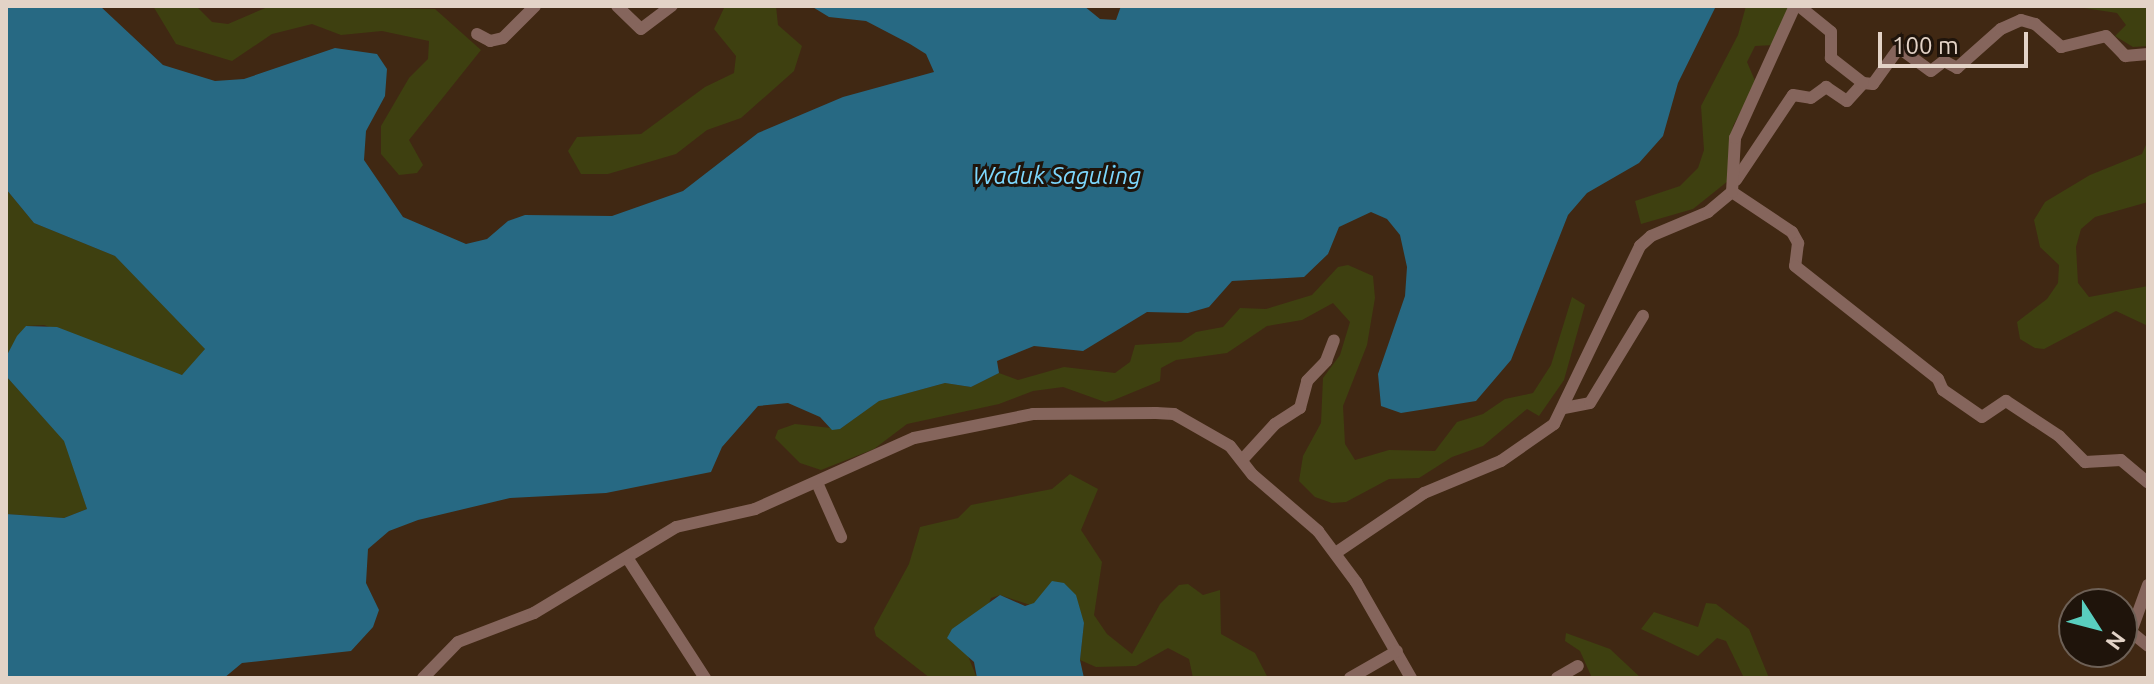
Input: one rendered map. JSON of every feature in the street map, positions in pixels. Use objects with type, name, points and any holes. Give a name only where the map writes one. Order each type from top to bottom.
[{"type":"street","points":[[477,34],[490,41],[503,38],[535,6]]},
{"type":"street","points":[[617,6],[641,29],[672,6]]},
{"type":"street","points":[[1734,186],[1735,138],[1797,6],[1831,32],[1831,58],[1863,83],[1873,84],[1899,48],[1931,71],[1944,61],[1957,68],[2001,29],[2021,20],[2035,24],[2061,47],[2106,36],[2125,56],[2148,54]]},
{"type":"street","points":[[1337,552],[1424,493],[1501,461],[1548,430],[1564,408],[1640,246],[1708,212],[1734,186],[1793,95],[1811,98],[1826,87],[1851,101],[1863,83]]},
{"type":"street","points":[[1734,186],[1792,232],[1798,243],[1795,266],[1938,379],[1943,390],[1984,417],[2006,401],[2059,436],[2085,462],[2121,460],[2148,483]]},
{"type":"street","points":[[1564,408],[1590,403],[1643,316]]},
{"type":"street","points":[[1242,460],[1275,424],[1300,408],[1307,381],[1326,361],[1334,340]]},
{"type":"street","points":[[423,678],[458,642],[534,613],[628,559],[679,525],[738,515],[818,485],[914,438],[1033,414],[1174,414],[1230,446],[1337,552],[1411,678]]},
{"type":"street","points":[[818,485],[841,537]]},
{"type":"street","points":[[628,559],[705,678]]},
{"type":"street","points":[[2148,585],[2131,632],[2148,646]]},
{"type":"street","points":[[1350,678],[1397,651]]},
{"type":"street","points":[[1557,678],[1578,666]]},
{"type":"shaded area","points":[[153,6],[196,6],[212,22],[228,24],[270,6],[435,9],[481,50],[409,140],[423,165],[417,173],[399,175],[381,154],[381,126],[409,78],[428,59],[429,41],[382,31],[341,35],[312,24],[272,34],[232,61],[176,44]]},
{"type":"shaded area","points":[[725,6],[776,6],[778,25],[802,46],[794,71],[741,118],[707,130],[676,154],[608,174],[581,174],[568,151],[577,137],[641,134],[705,87],[734,73],[736,56],[714,29]]},
{"type":"shaded area","points":[[1746,6],[1790,6],[1774,45],[1755,46],[1747,62],[1756,83],[1733,126],[1728,181],[1693,209],[1641,224],[1635,201],[1680,186],[1698,168],[1704,150],[1701,106],[1738,35]]},
{"type":"shaded area","points":[[2071,6],[2148,6],[2148,46],[2133,47],[2115,36],[2126,25],[2117,13]]},
{"type":"shaded area","points":[[2148,140],[2148,202],[2095,217],[2081,229],[2076,247],[2078,283],[2089,297],[2148,286],[2148,326],[2116,311],[2044,349],[2035,348],[2020,339],[2017,322],[2047,299],[2058,283],[2059,265],[2040,247],[2034,220],[2045,202],[2090,175],[2142,154]]},
{"type":"shaded area","points":[[6,189],[34,223],[115,256],[198,337],[205,349],[196,362],[182,375],[162,371],[44,325],[26,326],[6,357]]},
{"type":"shaded area","points":[[1348,265],[1373,276],[1375,298],[1367,345],[1343,406],[1345,444],[1355,460],[1389,450],[1435,451],[1457,422],[1483,414],[1505,399],[1533,393],[1551,365],[1572,297],[1585,305],[1564,380],[1539,416],[1527,409],[1483,446],[1452,457],[1419,478],[1389,479],[1346,502],[1332,503],[1315,497],[1299,481],[1303,456],[1321,423],[1323,378],[1340,355],[1350,322],[1333,303],[1302,320],[1267,326],[1227,353],[1176,360],[1161,368],[1160,381],[1114,400],[1105,402],[1063,387],[1033,391],[999,404],[907,424],[874,449],[821,470],[800,463],[775,438],[778,430],[795,424],[840,429],[878,401],[945,383],[971,387],[999,373],[1018,380],[1064,367],[1115,373],[1130,362],[1135,345],[1181,342],[1196,332],[1223,327],[1240,308],[1266,309],[1312,295],[1338,267]]},
{"type":"shaded area","points":[[6,376],[65,441],[87,509],[64,518],[6,514]]},
{"type":"shaded area","points":[[1070,474],[1098,489],[1081,530],[1102,562],[1094,615],[1107,634],[1132,654],[1160,604],[1179,585],[1188,584],[1203,595],[1220,590],[1221,634],[1255,653],[1268,678],[1193,678],[1189,659],[1168,648],[1136,666],[1096,667],[1080,660],[1084,623],[1000,595],[991,598],[968,656],[977,678],[930,678],[876,636],[874,628],[909,564],[920,527],[958,518],[971,505],[1052,489]]},
{"type":"shaded area","points":[[1706,603],[1716,604],[1749,629],[1769,678],[1744,678],[1726,641],[1717,638],[1698,656],[1641,629],[1654,612],[1698,627]]},
{"type":"shaded area","points":[[1566,633],[1610,649],[1641,678],[1592,678],[1580,651],[1565,641]]},
{"type":"water","name":"Waduk Saguling","points":[[6,6],[100,6],[163,65],[215,81],[244,79],[335,48],[377,54],[387,69],[385,96],[366,131],[364,160],[403,217],[466,244],[487,239],[508,221],[525,215],[612,216],[683,191],[758,133],[843,97],[934,72],[926,54],[910,44],[866,21],[829,17],[811,6],[1084,6],[1100,19],[1116,20],[1121,6],[1716,6],[1678,83],[1663,136],[1639,163],[1587,193],[1568,215],[1511,360],[1476,401],[1401,413],[1381,406],[1378,374],[1405,296],[1407,267],[1400,235],[1387,219],[1371,212],[1339,227],[1328,254],[1304,277],[1232,281],[1209,307],[1188,313],[1147,312],[1083,351],[1034,346],[997,361],[999,373],[971,387],[945,383],[879,401],[840,429],[832,430],[820,417],[788,403],[758,406],[722,447],[711,472],[606,493],[510,498],[418,520],[389,531],[368,549],[366,583],[379,610],[373,627],[351,651],[242,663],[224,678],[6,678],[6,514],[64,518],[87,509],[64,441],[6,376],[6,357],[17,336],[26,326],[57,327],[182,375],[205,349],[115,256],[34,223],[6,189]]},
{"type":"water","points":[[1052,581],[1064,583],[1076,595],[1084,623],[1080,660],[1084,678],[977,678],[974,662],[947,638],[952,629],[1000,595],[1025,606],[1034,603]]}]
